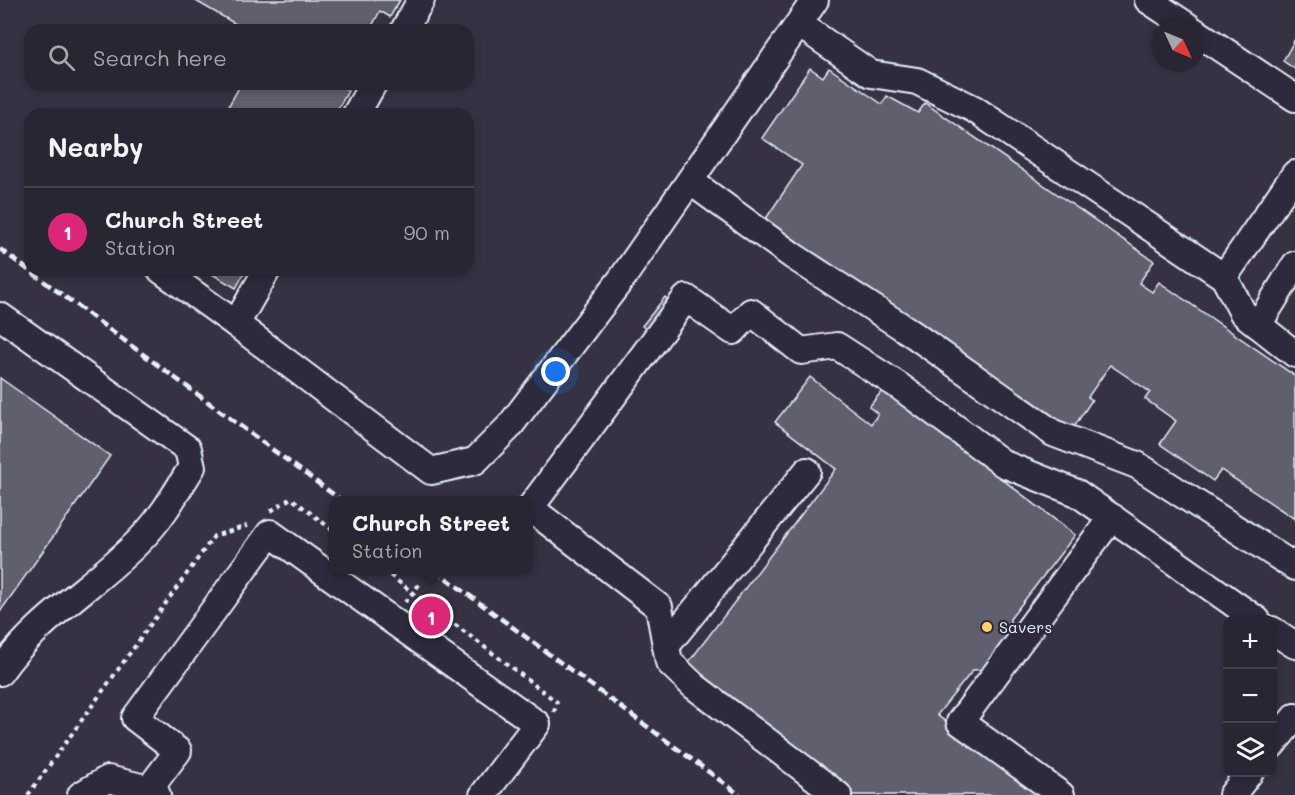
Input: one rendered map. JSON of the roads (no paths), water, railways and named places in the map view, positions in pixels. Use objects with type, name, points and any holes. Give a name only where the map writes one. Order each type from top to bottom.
[{"type":"lane","points":[[407,24],[421,0]]},
{"type":"lane","points":[[169,276],[431,471],[475,461],[509,427],[623,277],[815,0]]},
{"type":"lane","points":[[1148,0],[1175,18]]},
{"type":"lane","points":[[798,24],[871,74],[916,81],[974,109],[1224,277],[1243,314],[1295,354]]},
{"type":"lane","points":[[1205,38],[1295,98]]},
{"type":"lane","points":[[359,108],[370,90]]},
{"type":"lane","points":[[1224,277],[1295,174]]},
{"type":"lane","points":[[690,181],[793,256],[907,330],[1053,433],[1137,465],[1295,567]]},
{"type":"lane","points":[[1258,325],[1295,265]]},
{"type":"lane","points":[[236,324],[264,276]]},
{"type":"lane","points":[[533,504],[686,298],[733,331],[751,312],[801,351],[837,346],[899,386],[1004,464],[1077,493],[1250,615]]},
{"type":"lane","points":[[0,316],[188,449],[192,467],[142,539],[46,619],[16,648],[0,672]]},
{"type":"lane","points":[[666,646],[807,471]]},
{"type":"lane","points":[[533,510],[659,607],[669,662],[694,686],[838,795]]},
{"type":"lane","points":[[1061,795],[960,722],[1112,517]]},
{"type":"lane","points":[[81,795],[108,779],[153,792],[178,751],[135,718],[270,533],[537,724],[483,795]]},
{"type":"lane","points":[[1277,633],[1295,645]]},
{"type":"lane","points":[[1277,739],[1295,717]]},
{"type":"lane","points":[[1232,795],[1246,777]]},
{"type":"railway","points":[[0,249],[24,267]]},
{"type":"railway","points":[[37,276],[336,496]]},
{"type":"railway","points":[[440,574],[740,795]]},
{"type":"place","name":"Church Street","points":[[431,616]]},
{"type":"place","name":"Savers","points":[[987,627]]}]
